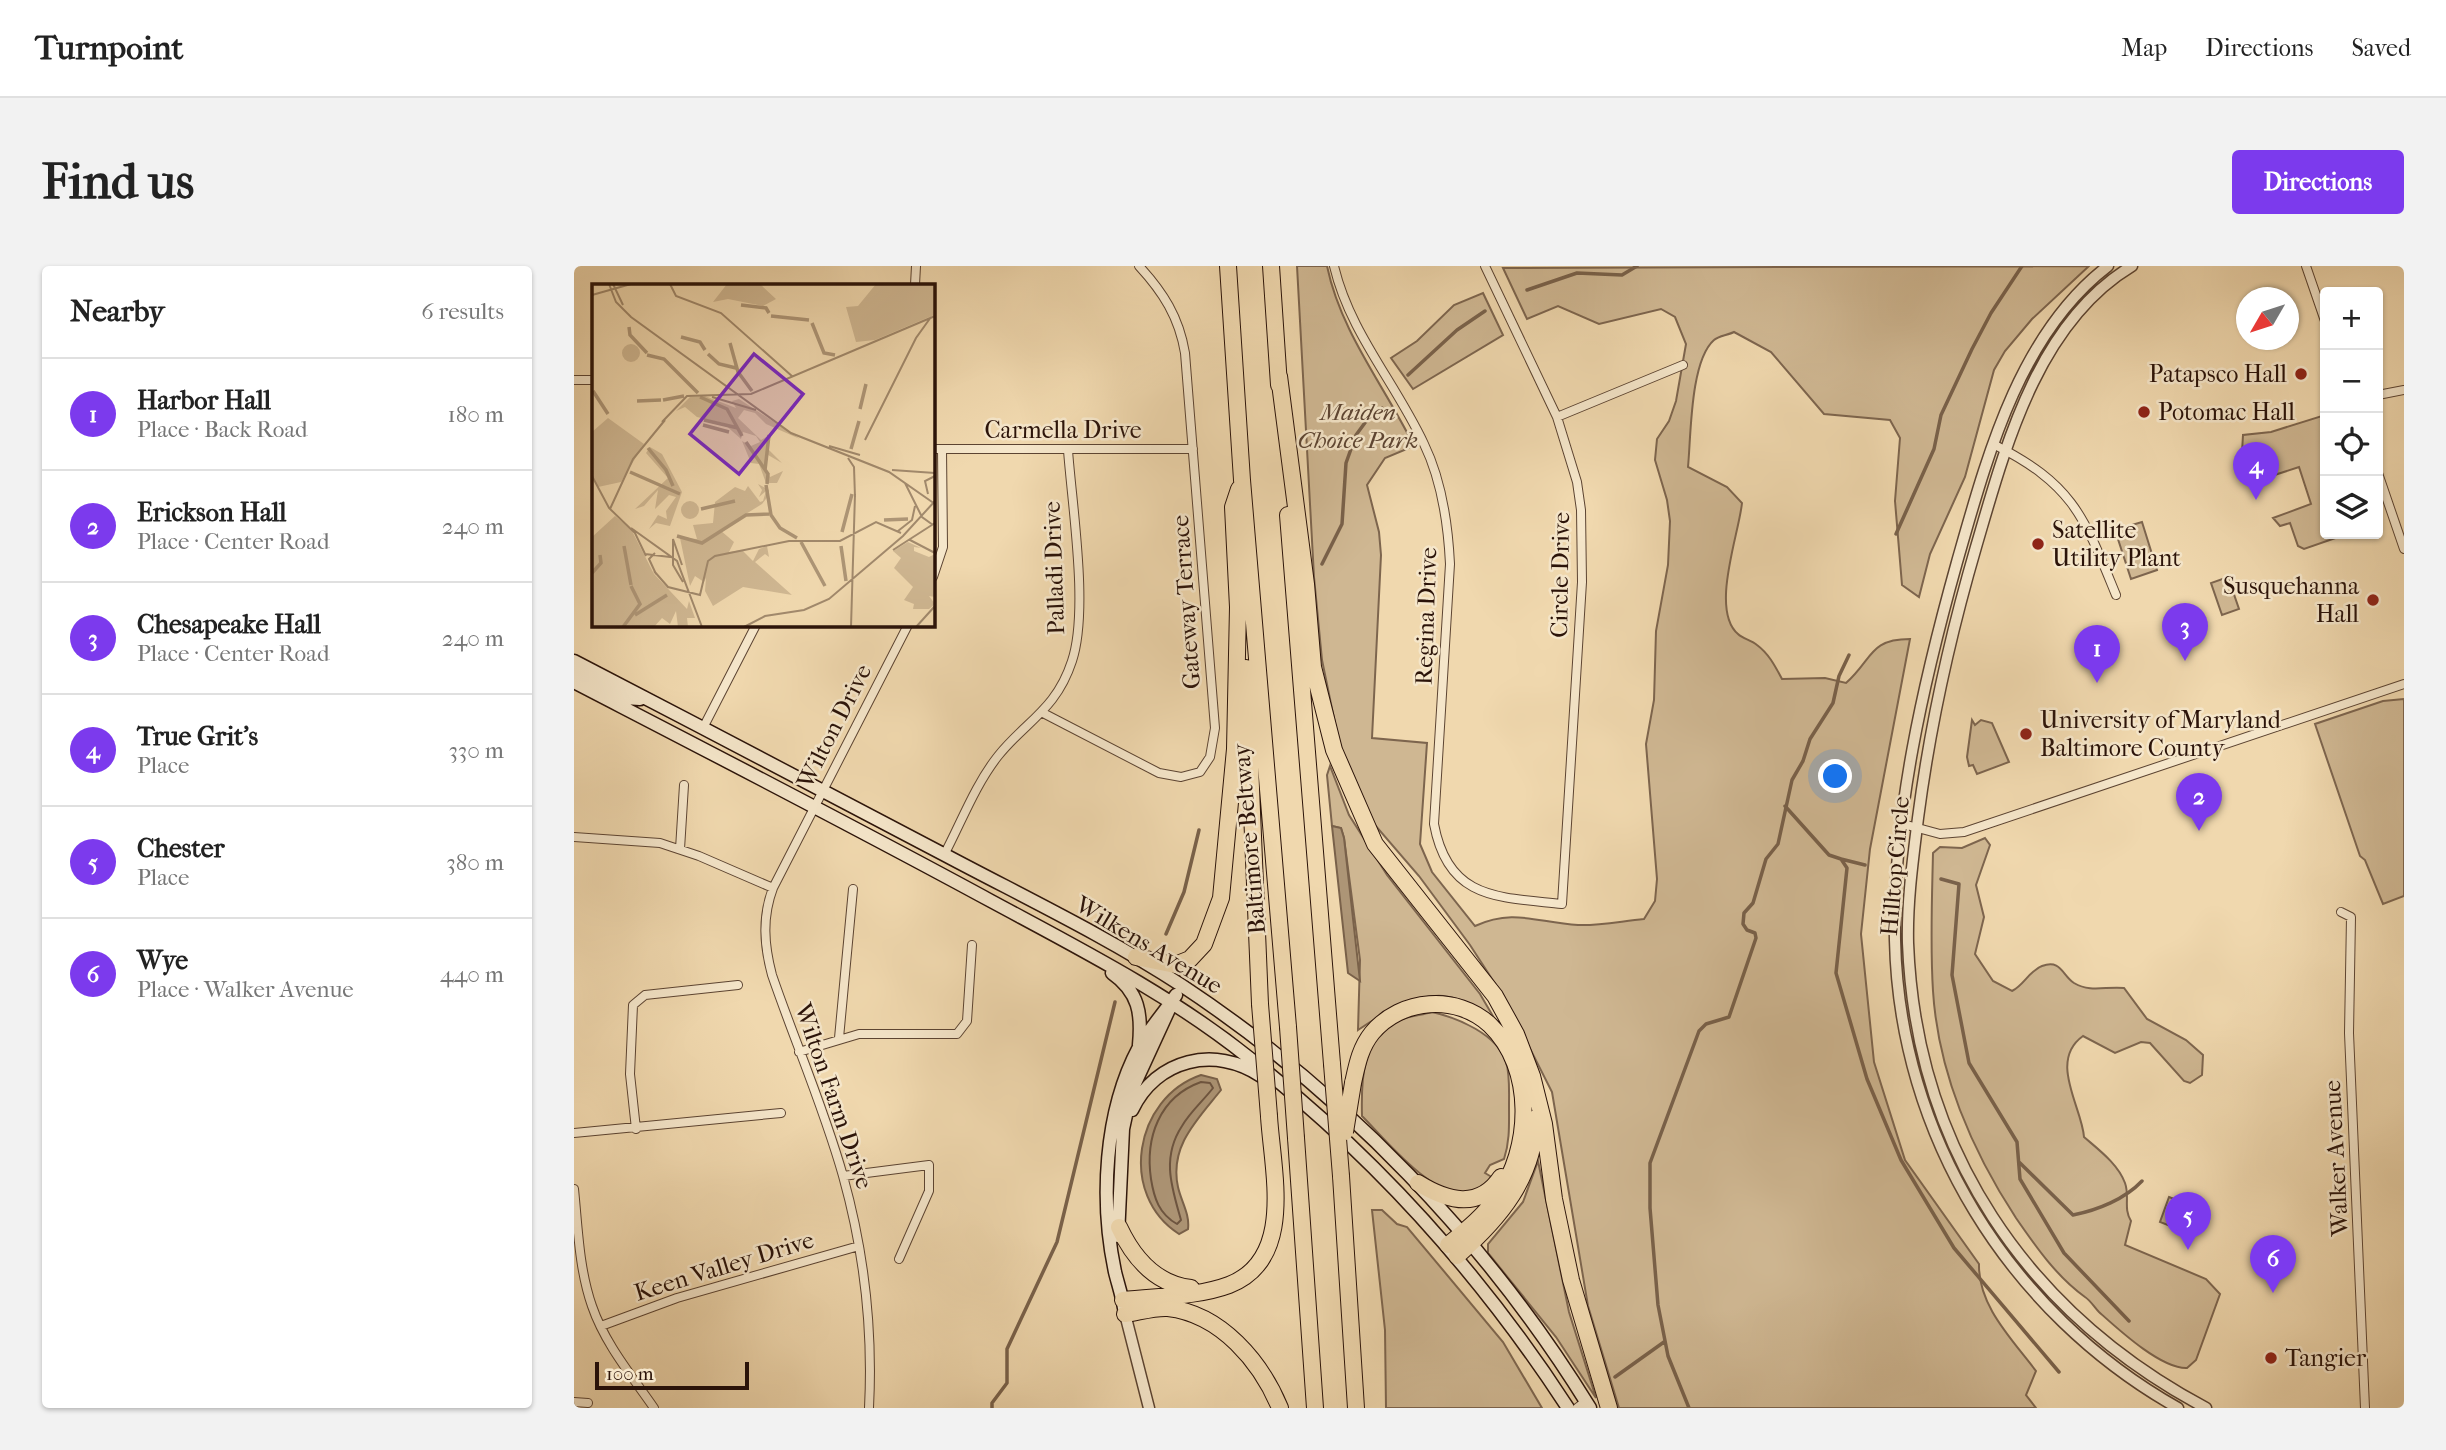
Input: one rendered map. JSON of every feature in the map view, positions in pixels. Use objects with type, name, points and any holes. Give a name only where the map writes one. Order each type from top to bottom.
[{"type":"highway","name":"Baltimore Beltway","points":[[1228,266],[1242,480],[1288,1027],[1315,1408]]},
{"type":"highway","points":[[1271,266],[1293,599],[1341,1176],[1356,1408]]},
{"type":"highway","points":[[1279,376],[1306,584],[1313,667],[1334,750],[1358,811],[1376,844],[1495,996],[1516,1034],[1536,1119],[1528,1163],[1508,1204],[1452,1251]]},
{"type":"highway","points":[[1136,957],[1165,965],[1175,965],[1190,958],[1204,944],[1221,898],[1235,749],[1238,607],[1233,507],[1242,480]]},
{"type":"highway","points":[[1124,1307],[1207,1290],[1243,1277],[1260,1263],[1275,1227],[1260,1004],[1247,677],[1238,607]]},
{"type":"highway","points":[[1341,1176],[1353,1083],[1363,1046],[1372,1033],[1395,1014],[1425,1004],[1457,1006],[1488,1023],[1526,1077],[1544,1124],[1554,1199],[1571,1280],[1609,1408]]},
{"type":"highway","points":[[1418,1183],[1433,1192],[1457,1200],[1474,1199],[1490,1191],[1502,1176],[1514,1141],[1526,1077]]},
{"type":"highway","points":[[1119,1227],[1128,1247],[1149,1271],[1182,1287],[1207,1290]]},
{"type":"highway","points":[[1124,1307],[1166,1308],[1214,1325],[1235,1340],[1251,1359],[1280,1408]]},
{"type":"main road","name":"Wilkens Avenue","points":[[574,661],[1136,957],[1182,986],[1258,1041],[1322,1094],[1418,1183],[1467,1238],[1524,1310],[1584,1406]]},
{"type":"main road","points":[[574,671],[625,698],[648,699]]},
{"type":"main road","name":"Wilkens Avenue","points":[[574,682],[1078,948],[1172,1002],[1247,1056],[1315,1112],[1370,1163],[1452,1251],[1516,1332],[1568,1408]]},
{"type":"main road","points":[[1078,948],[1121,978],[1134,996],[1140,1012],[1138,1049]]},
{"type":"main road","points":[[1124,1307],[1110,1233],[1108,1163],[1114,1123],[1138,1049],[1159,1015],[1172,1002],[1182,986]]},
{"type":"main road","points":[[1124,1307],[1119,1227],[1124,1129],[1131,1093],[1147,1054],[1166,1022],[1172,1002]]},
{"type":"main road","points":[[1124,1129],[1138,1098],[1154,1080],[1179,1064],[1202,1059],[1224,1059],[1249,1068],[1315,1112]]},
{"type":"street","points":[[915,284],[916,266]]},
{"type":"street","name":"Gateway Terrace","points":[[1043,713],[1170,777],[1199,772],[1210,757],[1215,728],[1189,385],[1180,330],[1167,300],[1139,266]]},
{"type":"street","name":"Regina Drive","points":[[1334,266],[1343,301],[1356,330],[1424,445],[1442,499],[1450,564],[1434,824],[1438,843],[1453,871],[1477,891],[1494,897],[1562,904]]},
{"type":"street","name":"Circle Drive","points":[[1485,266],[1557,417],[1577,482],[1584,544],[1562,904]]},
{"type":"street","name":"Hilltop Circle","points":[[2108,266],[2086,283],[2046,328],[2019,381],[1968,526],[1934,654],[1903,824],[1896,886],[1898,991],[1919,1091],[1941,1150],[1981,1225],[2035,1295],[2096,1353],[2130,1379],[2178,1408]]},
{"type":"street","name":"Hilltop Circle","points":[[2132,266],[2096,293],[2058,335],[2032,385],[1981,529],[1946,658],[1917,828],[1910,887],[1911,987],[1930,1083],[1968,1175],[2019,1255],[2074,1316],[2137,1368],[2206,1408]]},
{"type":"street","points":[[2306,266],[2320,307]]},
{"type":"street","points":[[1557,417],[1684,365]]},
{"type":"street","points":[[574,380],[592,380]]},
{"type":"street","points":[[2383,393],[2404,390]]},
{"type":"street","points":[[1995,445],[2045,474],[2072,501],[2090,531],[2116,595]]},
{"type":"street","points":[[934,574],[943,547],[937,449]]},
{"type":"street","name":"Carmella Drive","points":[[937,449],[1193,449]]},
{"type":"street","name":"Palladi Drive","points":[[944,855],[989,768],[1010,743],[1043,713],[1065,679],[1072,661],[1079,627],[1068,450]]},
{"type":"street","points":[[2379,476],[2404,549]]},
{"type":"street","points":[[703,728],[755,626]]},
{"type":"street","name":"Wilton Drive","points":[[813,808],[907,626]]},
{"type":"street","points":[[1903,824],[1940,834],[1964,832],[2404,684]]},
{"type":"street","points":[[680,849],[684,785]]},
{"type":"street","name":"Wilton Farm Drive","points":[[813,808],[767,904],[765,945],[772,975],[843,1176],[859,1246],[869,1332],[869,1408]]},
{"type":"street","points":[[574,837],[660,843],[773,888]]},
{"type":"street","points":[[839,1038],[853,889]]},
{"type":"street","name":"Walker Avenue","points":[[2341,912],[2351,917],[2349,1032],[2365,1408]]},
{"type":"street","points":[[799,1052],[839,1038],[881,1032],[957,1034],[967,1021],[972,945]]},
{"type":"street","points":[[636,1129],[630,1074],[633,1005],[645,995],[738,985]]},
{"type":"street","points":[[574,1133],[636,1129],[781,1112]]},
{"type":"street","points":[[843,1176],[929,1165],[929,1191],[900,1259]]},
{"type":"street","points":[[574,1189],[584,1278],[601,1326],[654,1408]]},
{"type":"street","name":"Keen Valley Drive","points":[[601,1326],[677,1298],[859,1246]]},
{"type":"street","points":[[1124,1307],[1149,1408]]},
{"type":"street","points":[[574,1402],[588,1403]]},
{"type":"green space","points":[[1297,266],[1327,266],[1342,314],[1414,446],[1385,458],[1367,485],[1379,532],[1381,555],[1372,738],[1427,743],[1420,844],[1432,872],[1475,926],[1514,917],[1586,925],[1644,919],[1655,901],[1657,879],[1646,744],[1654,700],[1656,631],[1668,565],[1670,521],[1667,500],[1655,460],[1657,439],[1669,421],[1676,401],[1686,344],[1675,317],[1661,309],[1599,324],[1558,306],[1527,319],[1503,268],[2089,266],[2032,319],[2005,351],[1994,370],[1965,477],[1930,554],[1919,597],[1902,585],[1895,501],[1900,438],[1890,420],[1824,414],[1771,352],[1734,332],[1714,340],[1700,364],[1693,400],[1688,467],[1727,487],[1742,503],[1728,571],[1726,608],[1730,623],[1738,634],[1765,652],[1782,679],[1825,678],[1846,683],[1879,647],[1897,640],[1910,639],[1870,849],[1861,934],[1874,1062],[1905,1160],[1979,1264],[1980,1279],[1990,1308],[2036,1371],[2026,1395],[2036,1408],[1619,1408],[1588,1306],[1552,1092],[1505,999],[1470,945],[1419,876],[1362,810],[1338,738],[1322,660],[1314,577]]},
{"type":"green space","name":"Maiden Choice Park","points":[[1483,293],[1503,335],[1413,389],[1391,358],[1417,341],[1454,305]]},
{"type":"green space","points":[[2320,417],[2320,539],[2333,539],[2304,549],[2298,546],[2290,523],[2280,526],[2273,518],[2311,504],[2299,467],[2253,482],[2242,452],[2243,435],[2271,432]]},
{"type":"green space","points":[[2142,522],[2157,570],[2131,579],[2115,530]]},
{"type":"green space","points":[[2228,577],[2239,609],[2222,615],[2211,583]]},
{"type":"green space","points":[[2404,699],[2404,896],[2383,904],[2365,860],[2360,856],[2315,724],[2383,701]]},
{"type":"green space","points":[[1972,720],[1975,725],[1981,720],[1992,723],[2009,762],[1977,774],[1973,765],[1969,766],[1967,757]]},
{"type":"green space","points":[[1330,766],[1349,815],[1387,875],[1480,994],[1514,1052],[1479,1011],[1461,1000],[1443,996],[1424,997],[1404,1004],[1358,1030],[1360,960],[1344,838],[1341,828],[1332,826],[1327,775]]},
{"type":"green space","points":[[1985,838],[1990,845],[1976,885],[1984,917],[1975,954],[1993,981],[2012,991],[2037,968],[2048,964],[2057,966],[2080,986],[2124,988],[2147,1019],[2186,1040],[2203,1055],[2202,1075],[2190,1083],[2184,1081],[2150,1043],[2141,1042],[2115,1053],[2083,1036],[2073,1046],[2067,1071],[2084,1137],[2113,1164],[2125,1183],[2127,1212],[2131,1221],[2125,1245],[2206,1279],[2220,1294],[2196,1360],[2187,1368],[2165,1362],[2140,1347],[2056,1271],[2031,1240],[2000,1192],[1960,1110],[1950,1081],[1936,1021],[1931,939],[1933,853],[1940,847],[1962,848]]},
{"type":"green space","points":[[1432,1012],[1453,1018],[1485,1035],[1501,1052],[1506,1062],[1509,1126],[1506,1152],[1504,1159],[1490,1165],[1485,1173],[1495,1179],[1477,1193],[1462,1194],[1446,1190],[1430,1181],[1399,1155],[1362,1116],[1363,1075],[1377,1037],[1400,1020]]},
{"type":"green space","points":[[1538,1161],[1569,1312],[1596,1398],[1556,1337],[1488,1253],[1488,1244],[1523,1202]]},
{"type":"green space","points":[[2169,1197],[2202,1210],[2193,1235],[2160,1222]]},
{"type":"green space","points":[[1372,1210],[1382,1210],[1397,1224],[1407,1227],[1503,1342],[1542,1408],[1386,1408],[1385,1330]]},
{"type":"water","points":[[1332,826],[1341,828],[1344,838],[1360,981],[1348,973]]},
{"type":"water","points":[[1201,1075],[1217,1079],[1221,1090],[1188,1134],[1178,1159],[1178,1187],[1188,1223],[1188,1229],[1179,1234],[1160,1217],[1147,1196],[1141,1173],[1142,1148],[1149,1125],[1161,1104],[1178,1087]]},
{"type":"waterway","points":[[1527,290],[1577,273],[1622,275],[1637,266]]},
{"type":"waterway","points":[[1896,534],[1934,449],[1941,415],[1972,349],[1991,313],[2022,266]]},
{"type":"waterway","points":[[1408,375],[1457,330],[1485,311]]},
{"type":"waterway","points":[[1322,564],[1342,524],[1346,463],[1356,435],[1367,420],[1382,408]]},
{"type":"waterway","points":[[1689,1408],[1668,1356],[1658,1305],[1650,1208],[1650,1163],[1699,1031],[1706,1024],[1729,1017],[1756,938],[1755,933],[1747,930],[1743,924],[1744,913],[1753,903],[1766,859],[1778,844],[1792,780],[1803,761],[1810,739],[1833,703],[1839,676],[1849,655]]},
{"type":"waterway","points":[[1785,806],[1829,855],[1841,859],[1847,868],[1836,973],[1867,1079],[1901,1160],[1954,1248],[2059,1372]]},
{"type":"waterway","points":[[1166,934],[1184,892],[1199,830]]},
{"type":"waterway","points":[[1841,859],[1865,865]]},
{"type":"waterway","points":[[1941,879],[1959,884],[1952,975],[1969,1063],[2017,1142],[2020,1179],[2064,1253],[2129,1321]]},
{"type":"waterway","points":[[992,1408],[992,1403],[1007,1383],[1007,1349],[1057,1242],[1115,1002]]},
{"type":"waterway","points":[[2019,1162],[2073,1215],[2110,1203],[2142,1181]]},
{"type":"waterway","points":[[1615,1377],[1664,1342]]},
{"type":"place","name":"Patapsco Hall","points":[[2301,374]]},
{"type":"place","name":"Potomac Hall","points":[[2144,412]]},
{"type":"place","name":"True Grit's","points":[[2256,500]]},
{"type":"place","name":"Satellite Utility Plant","points":[[2038,544]]},
{"type":"place","name":"Susquehanna Hall","points":[[2373,600]]},
{"type":"place","name":"Chesapeake Hall","points":[[2185,661]]},
{"type":"place","name":"Harbor Hall","points":[[2097,683]]},
{"type":"place","name":"University of Maryland Baltimore County","points":[[2026,734]]},
{"type":"place","name":"Erickson Hall","points":[[2199,831]]},
{"type":"place","name":"Chester","points":[[2188,1250]]},
{"type":"place","name":"Wye","points":[[2273,1293]]},
{"type":"place","name":"Tangier","points":[[2271,1358]]}]
